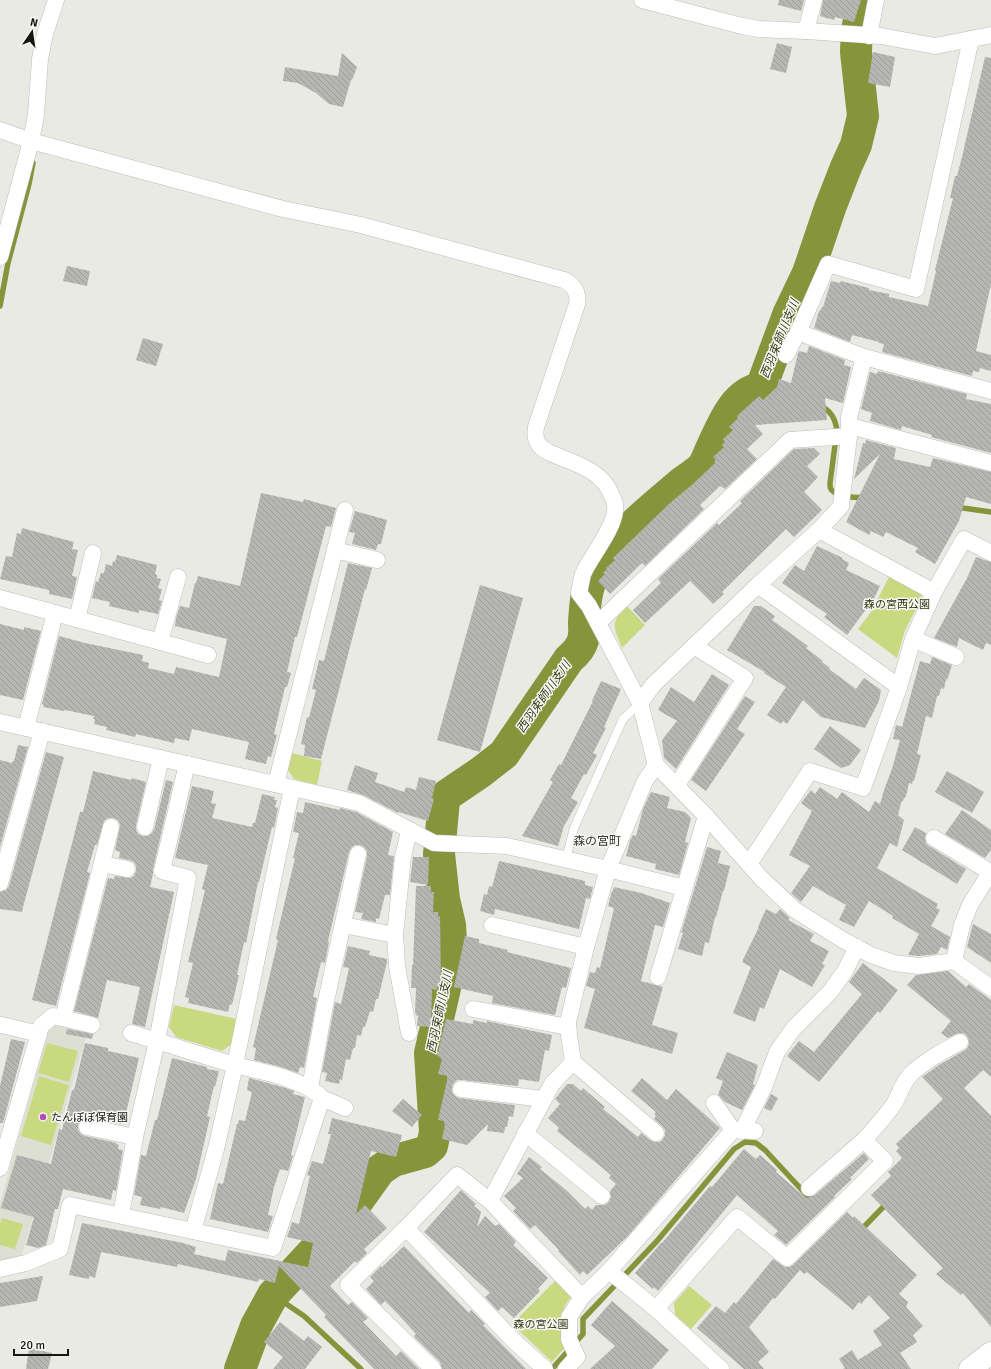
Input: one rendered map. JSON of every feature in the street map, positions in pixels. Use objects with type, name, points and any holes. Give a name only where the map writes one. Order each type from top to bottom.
[{"type":"main road","points":[[970,1369],[991,1353]]},
{"type":"street","points":[[0,256],[35,142],[40,59],[45,34],[56,0]]},
{"type":"street","points":[[642,0],[742,26],[770,30],[881,36],[934,46],[991,34]]},
{"type":"street","points":[[806,31],[814,0]]},
{"type":"street","points":[[861,35],[876,0]]},
{"type":"street","points":[[786,355],[798,332],[828,264],[916,289],[971,39]]},
{"type":"street","points":[[0,130],[35,142],[283,209],[361,225],[569,282],[575,289],[578,299],[577,304],[535,431],[536,438],[539,445],[550,453],[584,467],[592,472],[606,484],[614,501],[615,509],[612,521],[586,568],[579,590],[640,703],[656,765],[706,816],[761,878],[795,910],[843,940],[871,954],[894,963],[918,966],[954,961],[991,988]]},
{"type":"street","points":[[798,332],[864,357],[991,391]]},
{"type":"street","points":[[640,703],[653,685],[758,585],[819,530],[841,506],[843,495],[843,434],[849,417],[864,357]]},
{"type":"street","points":[[598,623],[790,440],[843,434],[991,463]]},
{"type":"street","points":[[276,784],[346,510]]},
{"type":"street","points":[[819,530],[934,592]]},
{"type":"street","points":[[749,864],[810,771],[862,788],[899,687],[913,639],[934,592],[964,539],[991,552]]},
{"type":"street","points":[[335,550],[377,560]]},
{"type":"street","points":[[78,620],[93,553]]},
{"type":"street","points":[[160,642],[178,577]]},
{"type":"street","points":[[758,585],[899,687]]},
{"type":"street","points":[[0,598],[208,655]]},
{"type":"street","points":[[26,728],[55,613]]},
{"type":"street","points":[[913,639],[956,657]]},
{"type":"street","points":[[677,785],[745,678],[694,646]]},
{"type":"street","points":[[0,722],[359,803],[409,831],[439,844],[507,846],[684,888]]},
{"type":"street","points":[[0,883],[42,731]]},
{"type":"street","points":[[145,827],[161,758]]},
{"type":"street","points":[[121,1215],[135,1137],[156,1041],[188,878],[162,871],[187,764]]},
{"type":"street","points":[[656,765],[644,781],[608,869],[586,947],[568,1022],[574,1062],[656,1133]]},
{"type":"street","points":[[193,1231],[216,1149],[235,1065],[292,788]]},
{"type":"street","points":[[658,977],[706,816]]},
{"type":"street","points":[[63,1018],[111,827]]},
{"type":"street","points":[[409,831],[403,857],[395,936],[397,966],[409,1033]]},
{"type":"street","points":[[934,838],[991,872],[970,905],[962,925],[954,961]]},
{"type":"street","points":[[310,1088],[323,1015],[358,854]]},
{"type":"street","points":[[102,864],[127,869]]},
{"type":"street","points":[[343,925],[395,936]]},
{"type":"street","points":[[492,925],[586,947]]},
{"type":"street","points":[[566,1369],[577,1357],[572,1346],[569,1318],[582,1297],[616,1277],[743,1131],[764,1087],[777,1052],[793,1028],[830,992],[845,971],[857,947]]},
{"type":"street","points":[[473,1009],[568,1027]]},
{"type":"street","points":[[0,1168],[41,1026],[53,1016],[92,1025]]},
{"type":"street","points":[[0,1025],[39,1034]]},
{"type":"street","points":[[130,1033],[235,1065],[271,1073],[310,1088],[322,1098],[345,1108]]},
{"type":"street","points":[[809,1188],[864,1140],[895,1102],[911,1074],[937,1055],[960,1042]]},
{"type":"street","points":[[490,1201],[552,1084],[574,1062]]},
{"type":"street","points":[[461,1089],[543,1099]]},
{"type":"street","points":[[0,1269],[26,1263],[60,1249],[70,1204],[273,1248],[322,1098]]},
{"type":"street","points":[[714,1103],[743,1131]]},
{"type":"street","points":[[86,1127],[135,1137]]},
{"type":"street","points":[[525,1133],[602,1196]]},
{"type":"street","points":[[656,1310],[737,1217],[788,1258],[885,1161],[864,1140]]},
{"type":"street","points":[[433,1369],[348,1285],[457,1175],[490,1201],[582,1297]]},
{"type":"street","points":[[406,1228],[514,1341],[544,1368]]},
{"type":"street","points":[[616,1277],[656,1310],[721,1369]]},
{"type":"lane","points":[[566,859],[574,828],[623,719],[640,703]]},
{"type":"shaded area","name":"たんぽぽ保育園","points":[[52,1025],[88,1031],[21,1257],[0,1263],[0,1203],[48,1032]]},
{"type":"green space","name":"森の宮西公園","points":[[890,575],[919,589],[922,598],[905,630],[897,658],[858,629],[871,612]]},
{"type":"green space","points":[[627,606],[645,625],[622,648],[615,630],[615,621]]},
{"type":"green space","points":[[292,753],[322,761],[317,785],[294,779],[288,770]]},
{"type":"green space","points":[[174,1005],[237,1019],[232,1044],[222,1051],[176,1037],[169,1027]]},
{"type":"green space","points":[[47,1043],[78,1051],[69,1082],[38,1073]]},
{"type":"green space","points":[[39,1076],[69,1085],[51,1145],[21,1136]]},
{"type":"green space","points":[[2,1218],[23,1224],[15,1249],[0,1245],[0,1224]]},
{"type":"green space","name":"森の宮公園","points":[[557,1279],[573,1295],[565,1306],[561,1319],[562,1332],[567,1345],[552,1362],[512,1324]]},
{"type":"green space","points":[[689,1286],[712,1305],[691,1329],[675,1315],[674,1303]]},
{"type":"building","points":[[779,0],[804,0],[801,11],[778,5]]},
{"type":"building","points":[[823,0],[861,0],[854,22],[835,17],[834,20],[820,16]]},
{"type":"building","points":[[777,43],[792,47],[786,73],[770,69]]},
{"type":"building","points":[[873,52],[895,57],[890,87],[868,83]]},
{"type":"building","points":[[342,53],[357,67],[351,80],[343,107],[329,104],[316,93],[298,83],[283,81],[285,67],[338,76]]},
{"type":"building","points":[[985,57],[991,58],[991,284],[976,351],[991,355],[991,371],[980,368],[979,372],[973,371],[972,376],[882,352],[884,344],[879,342],[852,335],[850,342],[814,328],[819,311],[823,307],[831,281],[840,283],[841,281],[869,288],[869,290],[889,294],[889,297],[928,306],[935,270],[953,198],[950,198],[955,176],[957,176],[962,157]]},
{"type":"building","points":[[67,266],[90,271],[87,286],[63,281]]},
{"type":"building","points":[[143,338],[163,344],[156,366],[136,360]]},
{"type":"building","points":[[809,346],[845,360],[844,365],[851,367],[843,403],[825,398],[827,420],[755,425],[763,434],[747,449],[757,459],[725,489],[720,486],[700,505],[704,509],[645,566],[642,563],[610,594],[598,581],[605,574],[603,573],[607,569],[606,568],[615,560],[613,558],[670,503],[715,463],[714,462],[716,460],[713,457],[724,447],[722,445],[725,442],[723,439],[733,430],[729,427],[738,418],[737,416],[759,396],[763,400],[777,387],[779,379],[791,383],[798,353],[799,351],[807,353]]},
{"type":"building","points":[[878,371],[967,394],[966,399],[991,404],[991,453],[931,437],[932,435],[902,426],[901,430],[870,421],[872,413],[861,409],[870,372],[877,374]]},
{"type":"building","points":[[866,440],[896,448],[894,459],[930,467],[933,458],[991,472],[991,504],[966,497],[959,521],[935,564],[915,552],[918,548],[886,532],[883,537],[871,531],[869,535],[846,522],[880,454],[854,479],[863,443],[865,444]]},
{"type":"building","points":[[814,448],[820,454],[807,466],[818,477],[804,492],[822,510],[794,537],[786,529],[722,592],[724,594],[713,604],[690,581],[645,623],[633,610],[661,583],[658,579],[717,523],[719,525],[742,503],[740,501],[794,449]]},
{"type":"building","points":[[261,493],[303,502],[304,499],[336,508],[331,527],[326,526],[297,637],[295,637],[287,672],[291,673],[287,687],[285,687],[274,734],[277,735],[271,757],[268,756],[266,764],[245,759],[249,742],[192,729],[189,741],[175,738],[174,743],[136,734],[135,737],[106,730],[107,727],[94,724],[94,716],[43,707],[44,705],[42,704],[59,636],[143,655],[142,661],[149,663],[148,668],[174,674],[176,667],[219,677],[227,639],[175,626],[176,618],[180,606],[189,608],[198,576],[240,586]]},
{"type":"building","points":[[355,511],[387,520],[381,544],[378,544],[376,550],[352,544],[355,533],[349,532]]},
{"type":"building","points":[[22,528],[74,542],[72,549],[78,550],[72,576],[77,577],[72,599],[49,594],[49,590],[0,579],[6,556],[12,557],[17,533],[21,534]]},
{"type":"building","points":[[817,546],[843,558],[842,559],[849,563],[846,570],[880,586],[869,609],[867,608],[847,635],[824,617],[827,614],[782,583],[795,565],[804,571]]},
{"type":"building","points":[[117,555],[157,565],[155,574],[157,575],[157,578],[161,579],[158,588],[162,589],[159,600],[162,601],[158,614],[139,610],[139,613],[109,606],[110,602],[92,598],[96,581],[98,582],[101,573],[104,573],[106,564],[112,566]]},
{"type":"building","points":[[976,557],[991,562],[991,645],[986,643],[983,650],[959,638],[957,647],[934,638],[967,578]]},
{"type":"building","points":[[348,563],[372,568],[366,590],[365,589],[321,759],[304,756],[305,745],[301,744],[307,717],[309,718],[316,690],[312,689],[319,660],[324,661]]},
{"type":"building","points":[[480,585],[523,598],[480,752],[437,740]]},
{"type":"building","points":[[754,606],[761,606],[775,616],[772,620],[808,646],[806,648],[823,661],[822,662],[830,668],[829,669],[856,689],[864,678],[881,690],[879,701],[865,728],[821,717],[803,700],[787,724],[783,721],[781,724],[767,715],[786,687],[764,673],[765,672],[727,650]]},
{"type":"building","points":[[0,624],[24,630],[24,627],[41,631],[23,700],[0,695]]},
{"type":"building","points":[[932,657],[952,665],[947,680],[946,679],[944,689],[941,688],[939,696],[937,696],[932,718],[926,716],[917,754],[921,755],[914,781],[913,780],[912,784],[909,783],[906,796],[901,803],[898,815],[904,820],[897,847],[890,843],[877,868],[938,904],[936,908],[940,910],[931,926],[950,937],[947,950],[941,947],[937,954],[919,956],[908,955],[919,934],[892,918],[893,916],[869,901],[854,927],[839,920],[846,905],[813,886],[801,902],[791,893],[810,866],[789,855],[812,811],[801,803],[811,790],[815,794],[820,787],[837,799],[842,792],[869,812],[875,801],[880,804],[900,740],[893,739],[896,725],[902,727],[920,661],[930,664]]},
{"type":"building","points":[[712,674],[729,685],[676,769],[664,758],[662,740],[677,721],[658,710],[671,687],[694,702]]},
{"type":"building","points":[[601,681],[621,689],[604,727],[606,728],[593,753],[597,755],[586,775],[584,774],[571,798],[578,802],[564,826],[558,846],[522,836],[553,782],[550,780],[559,764],[561,765],[593,701]]},
{"type":"building","points":[[745,696],[755,702],[737,729],[745,734],[706,791],[691,780]]},
{"type":"building","points":[[830,726],[861,750],[850,765],[841,768],[814,749]]},
{"type":"building","points":[[18,745],[28,747],[0,847],[0,760],[12,763],[14,761]]},
{"type":"building","points":[[46,752],[64,757],[22,912],[0,909],[0,892],[6,890],[9,886]]},
{"type":"building","points":[[355,765],[378,773],[375,782],[404,792],[406,787],[416,790],[419,777],[436,781],[432,798],[434,799],[428,821],[398,813],[363,795],[347,790]]},
{"type":"building","points":[[93,771],[146,782],[136,825],[138,834],[143,836],[148,836],[154,830],[166,780],[173,782],[150,887],[174,892],[145,1027],[132,1024],[140,987],[107,980],[98,1018],[74,1011],[108,878],[114,879],[115,876],[130,878],[134,876],[136,871],[134,862],[119,858],[120,852],[115,850],[120,825],[118,820],[113,818],[108,818],[104,821],[97,845],[95,845],[87,872],[90,873],[56,1006],[32,1000],[80,812],[83,812]]},
{"type":"building","points":[[947,771],[984,792],[972,813],[935,792]]},
{"type":"building","points":[[192,786],[214,791],[211,803],[216,804],[212,818],[252,827],[253,823],[255,823],[262,794],[275,797],[274,800],[277,800],[275,807],[278,808],[274,828],[272,827],[258,882],[246,943],[244,942],[237,975],[239,975],[232,1005],[230,1004],[228,1012],[188,1003],[189,998],[185,997],[193,963],[188,962],[205,890],[202,889],[208,865],[175,858]]},
{"type":"building","points":[[651,792],[670,797],[667,808],[685,812],[691,818],[685,842],[688,843],[679,875],[655,869],[656,864],[626,856],[633,835],[636,836],[643,809]]},
{"type":"building","points":[[305,802],[356,812],[393,832],[388,855],[394,856],[390,895],[385,895],[379,919],[376,918],[376,922],[361,919],[363,913],[355,912],[367,851],[360,845],[355,845],[349,852],[328,941],[325,963],[321,962],[313,997],[317,998],[304,1068],[300,1067],[298,1073],[254,1060],[256,1048],[253,1047],[295,858],[293,858],[299,833],[293,832],[297,812],[303,813]]},
{"type":"building","points":[[962,810],[991,830],[991,850],[985,858],[945,834]]},
{"type":"building","points":[[915,827],[926,833],[926,843],[929,846],[966,869],[957,884],[902,850]]},
{"type":"building","points":[[707,847],[721,851],[718,863],[730,866],[709,943],[705,942],[702,956],[678,949],[683,933],[681,933]]},
{"type":"building","points":[[413,857],[429,857],[428,885],[410,882]]},
{"type":"building","points":[[499,861],[585,881],[585,885],[593,887],[590,899],[586,898],[579,929],[495,909],[494,915],[480,911],[484,894],[487,895],[489,886],[492,887]]},
{"type":"building","points":[[416,886],[431,886],[431,892],[434,892],[433,912],[438,912],[438,916],[440,917],[441,984],[438,983],[437,990],[432,989],[431,1027],[417,1026],[418,1016],[415,1012],[416,988],[411,988]]},
{"type":"building","points":[[614,887],[641,893],[670,903],[663,927],[655,925],[641,981],[663,987],[652,1025],[678,1033],[672,1054],[584,1028],[595,989],[586,986],[590,972],[595,973],[597,967],[600,968],[614,908],[608,906]]},
{"type":"building","points":[[766,909],[776,914],[780,909],[790,918],[788,920],[814,934],[810,941],[829,951],[822,964],[825,965],[812,987],[780,969],[764,1009],[760,1007],[755,1022],[733,1013],[751,967],[742,962]]},
{"type":"building","points":[[973,924],[991,934],[991,963],[967,947]]},
{"type":"building","points":[[465,936],[479,939],[479,943],[508,950],[507,952],[571,968],[566,988],[562,987],[555,1015],[492,1003],[493,996],[454,987]]},
{"type":"building","points":[[348,946],[370,951],[369,955],[387,959],[387,962],[378,999],[376,999],[373,1012],[370,1011],[361,1036],[357,1035],[355,1048],[353,1048],[350,1060],[346,1059],[342,1080],[340,1079],[339,1084],[325,1081],[327,1073],[322,1072],[335,1002],[341,1004],[349,968],[343,967]]},
{"type":"building","points":[[863,963],[898,990],[880,1013],[878,1011],[819,1082],[787,1056],[799,1041],[814,1052],[862,994],[849,982]]},
{"type":"building","points":[[948,971],[966,987],[969,984],[991,1000],[991,1077],[983,1070],[964,1088],[991,1116],[991,1327],[963,1293],[961,1295],[936,1274],[943,1268],[871,1195],[891,1176],[888,1172],[902,1158],[896,1151],[899,1148],[896,1144],[943,1099],[922,1077],[968,1047],[968,1038],[965,1034],[956,1034],[948,1038],[941,1033],[951,1021],[907,985],[916,975]]},
{"type":"building","points":[[446,1019],[473,1024],[473,1020],[487,1023],[487,1021],[552,1035],[549,1051],[545,1050],[539,1082],[519,1079],[518,1086],[457,1080],[453,1084],[452,1092],[459,1098],[515,1105],[513,1117],[509,1116],[504,1133],[487,1131],[488,1124],[467,1145],[442,1139],[445,1124],[444,1121],[438,1120],[448,1076],[438,1074],[442,1059],[440,1059],[441,1057],[437,1056]]},
{"type":"building","points":[[67,1029],[93,1034],[92,1039],[66,1034]]},
{"type":"building","points":[[11,1039],[25,1042],[3,1123],[0,1123],[0,1086]]},
{"type":"building","points":[[85,1043],[108,1048],[108,1051],[139,1058],[126,1113],[125,1112],[121,1124],[84,1118],[80,1120],[78,1125],[78,1130],[81,1134],[117,1143],[116,1144],[119,1145],[118,1149],[123,1150],[116,1191],[113,1190],[111,1200],[63,1189],[58,1209],[55,1209],[46,1245],[38,1248],[26,1245],[34,1217],[1,1208],[17,1155],[51,1164],[59,1129],[62,1130],[72,1090],[74,1090]]},
{"type":"building","points":[[727,1052],[758,1065],[753,1084],[755,1085],[742,1110],[725,1102],[718,1095],[723,1081],[716,1078]]},
{"type":"building","points":[[172,1058],[207,1067],[207,1069],[219,1071],[207,1116],[210,1117],[196,1179],[184,1213],[161,1207],[160,1209],[140,1205],[142,1197],[134,1195],[141,1155],[146,1156],[155,1120],[157,1120]]},
{"type":"building","points":[[249,1078],[286,1088],[294,1091],[293,1094],[305,1097],[291,1155],[293,1156],[288,1171],[280,1169],[274,1187],[268,1215],[273,1216],[268,1232],[210,1219],[218,1183],[223,1184],[237,1124],[239,1120],[245,1121],[252,1092],[247,1090]]},
{"type":"building","points":[[642,1078],[667,1100],[676,1089],[720,1128],[627,1237],[587,1275],[583,1271],[580,1275],[535,1225],[530,1229],[513,1211],[516,1208],[504,1196],[523,1178],[517,1174],[529,1157],[542,1167],[540,1169],[566,1190],[585,1209],[588,1206],[592,1210],[596,1205],[605,1205],[609,1202],[611,1197],[610,1191],[616,1184],[609,1178],[611,1175],[557,1131],[559,1128],[548,1118],[560,1104],[555,1099],[567,1084],[573,1084],[581,1091],[583,1088],[605,1107],[603,1109],[638,1137],[641,1133],[650,1140],[660,1142],[665,1135],[665,1130],[654,1119],[656,1116],[654,1114],[656,1112],[631,1091]]},
{"type":"building","points":[[771,1094],[778,1098],[771,1111],[764,1108]]},
{"type":"building","points":[[403,1099],[422,1115],[412,1127],[392,1111]]},
{"type":"building","points":[[332,1118],[402,1135],[396,1157],[371,1151],[356,1214],[365,1205],[387,1228],[364,1249],[367,1253],[357,1263],[355,1261],[330,1286],[348,1305],[352,1302],[368,1318],[363,1322],[396,1356],[401,1351],[419,1369],[374,1369],[324,1317],[326,1315],[279,1266],[275,1283],[259,1279],[258,1282],[178,1264],[177,1267],[101,1252],[95,1278],[89,1276],[89,1279],[69,1275],[82,1223],[183,1243],[196,1247],[194,1254],[225,1261],[228,1250],[308,1267],[313,1243],[287,1237],[292,1222],[299,1224],[310,1176],[307,1175],[312,1161],[323,1164],[331,1134],[328,1134]]},
{"type":"building","points":[[744,1149],[756,1159],[760,1155],[777,1170],[776,1172],[806,1198],[815,1195],[864,1153],[869,1159],[850,1178],[852,1179],[834,1196],[835,1197],[786,1245],[774,1235],[778,1231],[737,1195],[658,1291],[654,1287],[653,1289],[635,1273]]},
{"type":"building","points":[[461,1190],[476,1204],[474,1206],[481,1212],[477,1227],[485,1216],[495,1226],[499,1224],[516,1242],[513,1245],[548,1278],[538,1289],[540,1291],[514,1318],[502,1307],[498,1311],[485,1297],[490,1293],[424,1232]]},
{"type":"building","points":[[847,1212],[853,1218],[854,1216],[917,1275],[899,1294],[908,1302],[906,1307],[923,1326],[913,1335],[917,1342],[900,1353],[911,1369],[843,1369],[845,1368],[839,1359],[852,1350],[858,1360],[882,1345],[873,1331],[890,1318],[869,1295],[861,1304],[859,1302],[853,1310],[807,1272],[804,1274],[800,1270],[775,1299],[773,1298],[749,1327],[769,1352],[758,1362],[764,1369],[744,1369],[697,1328],[716,1306],[725,1313],[734,1302],[736,1304],[773,1259],[785,1267],[793,1265]]},
{"type":"building","points":[[404,1246],[469,1313],[471,1310],[485,1324],[483,1325],[526,1369],[442,1369],[440,1362],[415,1338],[414,1336],[416,1334],[395,1311],[385,1301],[381,1305],[366,1289],[374,1281],[370,1277]]},
{"type":"building","points":[[43,1276],[37,1301],[0,1307],[0,1283]]},
{"type":"building","points":[[612,1301],[669,1350],[652,1369],[590,1369],[615,1346],[591,1325]]},
{"type":"building","points":[[280,1322],[304,1341],[308,1336],[322,1347],[305,1369],[273,1369],[283,1357],[264,1342]]},
{"type":"building","points":[[29,1348],[52,1353],[48,1369],[26,1369]]},
{"type":"waterway","name":"西羽束師川支川","points":[[240,1369],[256,1326],[273,1295],[350,1212],[380,1170],[393,1161],[425,1152],[432,1146],[435,1132],[430,1053],[452,958],[450,925],[444,899],[439,854],[444,800],[447,795],[504,754],[569,659],[576,653],[582,643],[584,635],[585,603],[591,579],[611,549],[644,515],[701,468],[706,461],[724,421],[736,403],[751,391],[761,388],[788,315],[808,273],[830,208],[856,145],[863,116],[856,39],[859,19],[865,0]]},
{"type":"waterway","points":[[0,306],[8,263],[29,184],[33,163]]},
{"type":"waterway","points":[[761,388],[778,393]]},
{"type":"waterway","points":[[821,406],[832,416],[837,430],[830,487],[837,494],[844,496],[864,497]]},
{"type":"waterway","points":[[956,507],[991,512]]},
{"type":"waterway","points":[[552,1369],[583,1334],[583,1319],[657,1241],[734,1149],[745,1142],[756,1143],[765,1150],[813,1202]]},
{"type":"waterway","points":[[860,1231],[887,1203]]},
{"type":"waterway","points":[[273,1295],[304,1316],[361,1369]]},
{"type":"place","name":"たんぽぽ保育園","points":[[43,1117]]},
{"type":"district","name":"森の宮町","points":[[597,841]]}]
